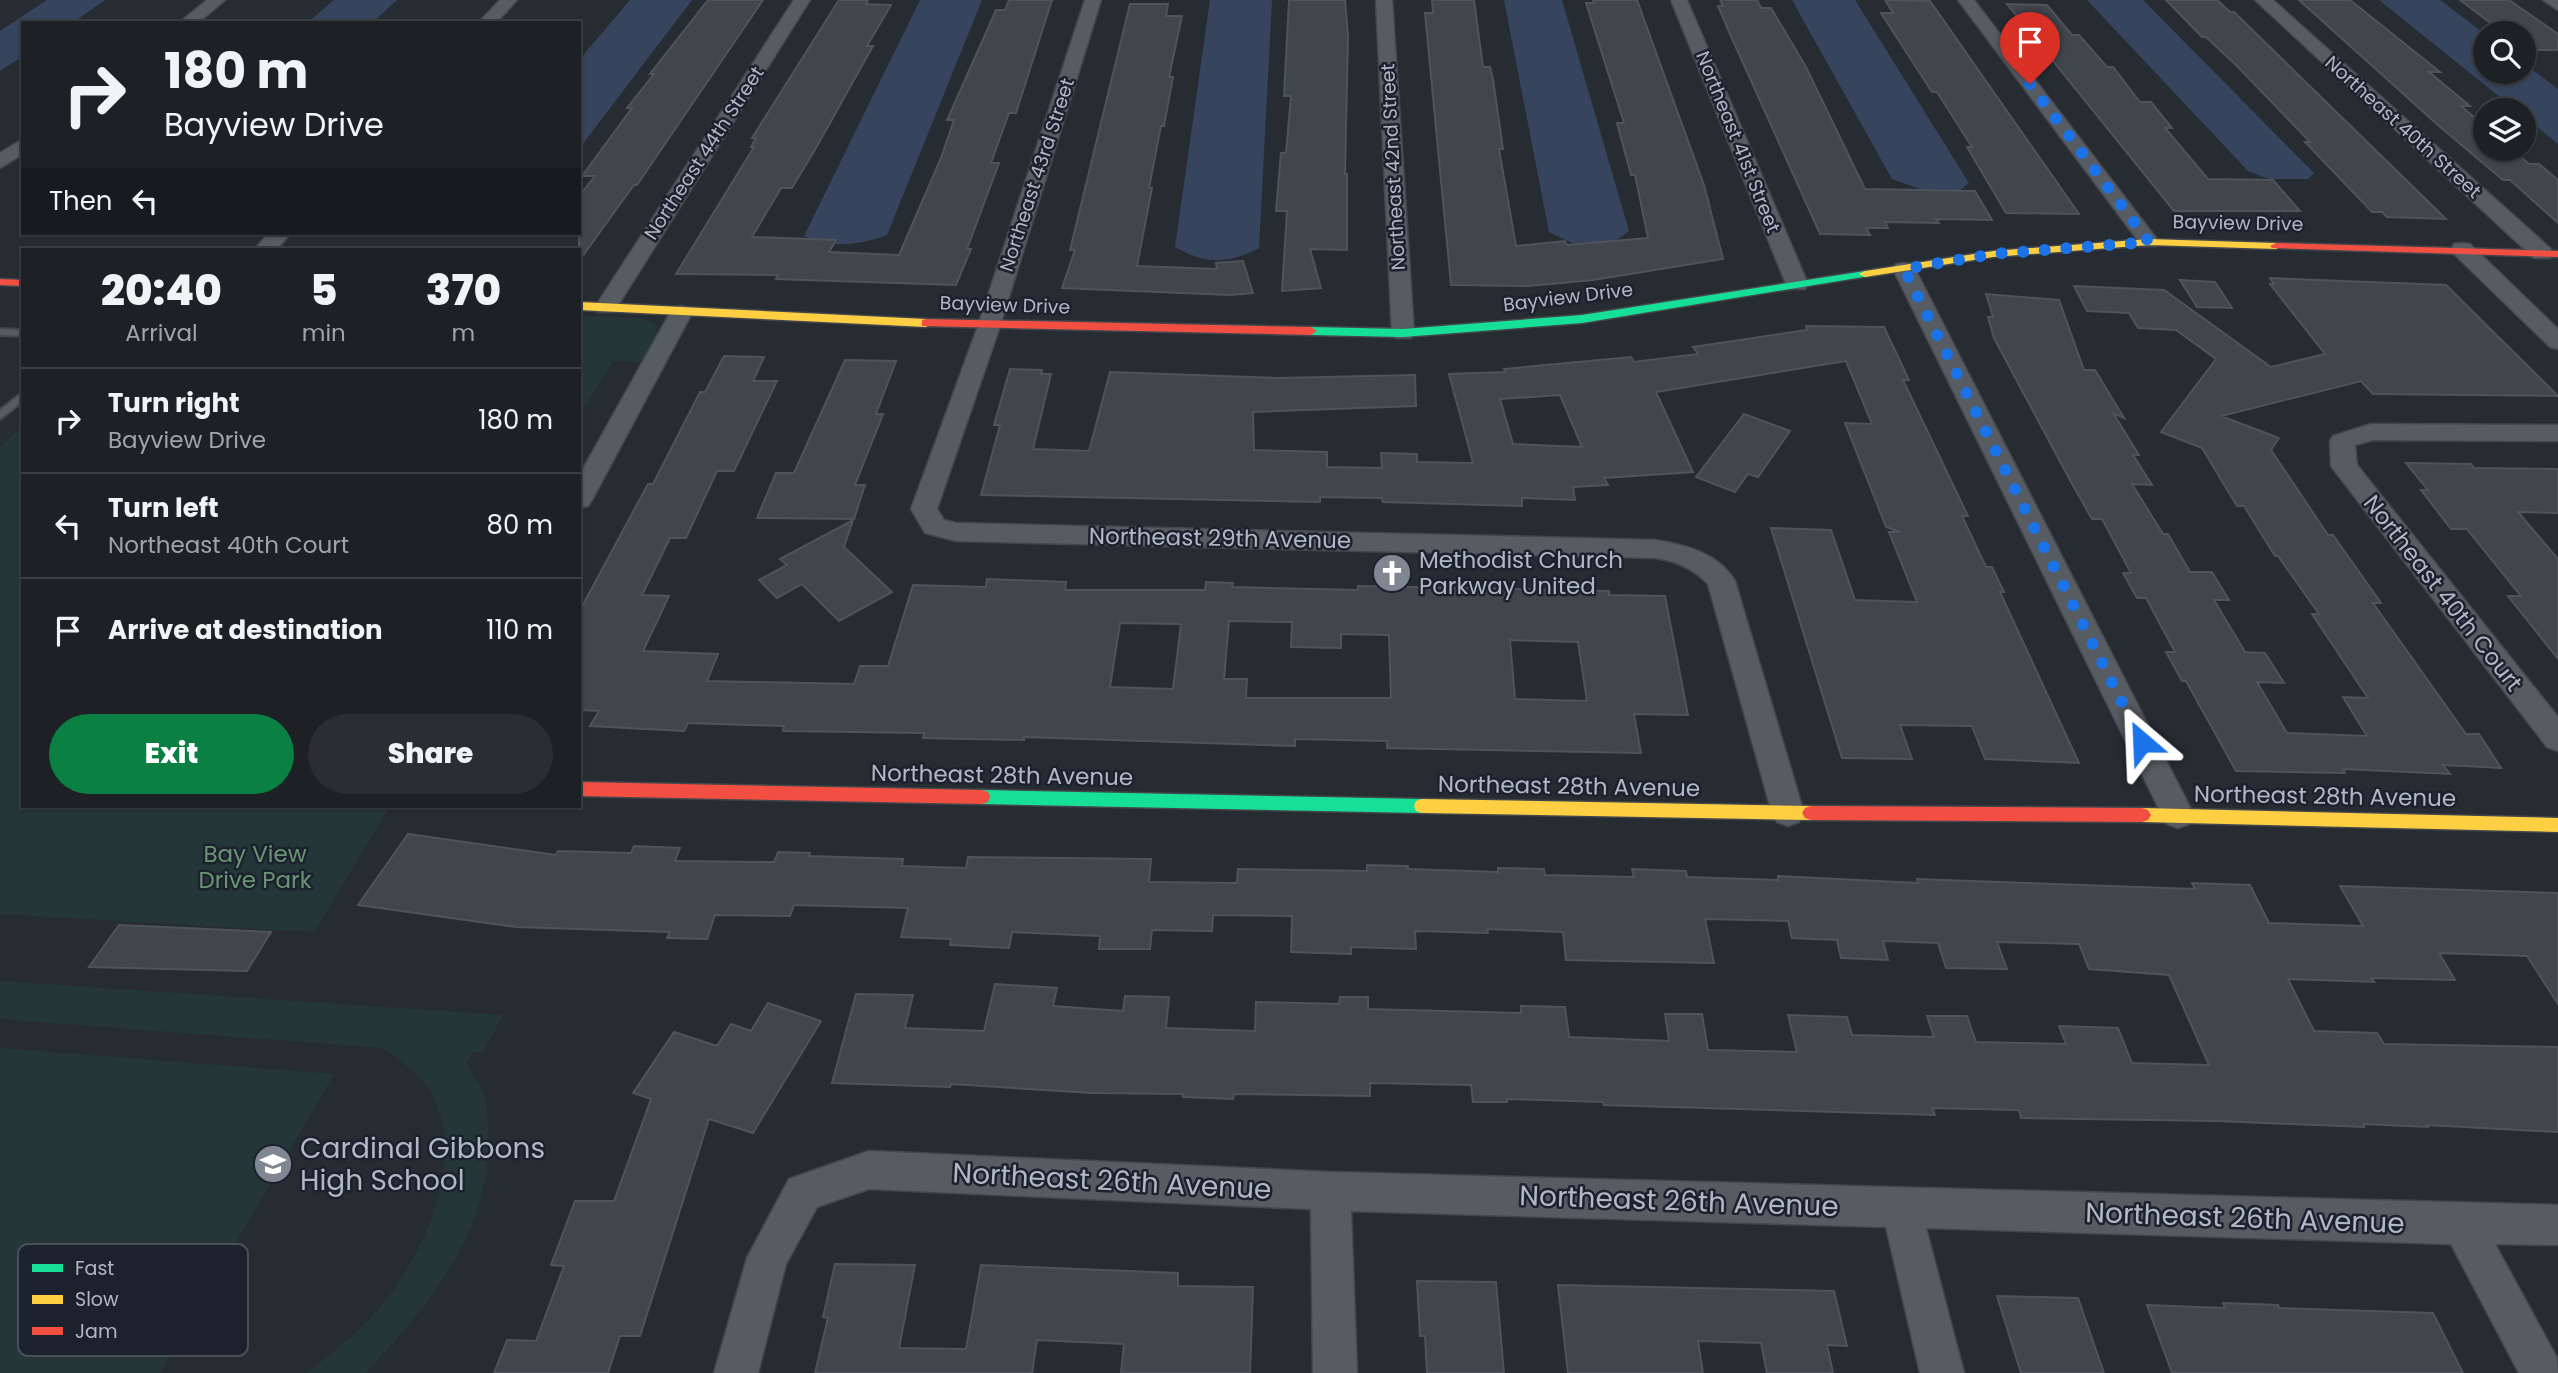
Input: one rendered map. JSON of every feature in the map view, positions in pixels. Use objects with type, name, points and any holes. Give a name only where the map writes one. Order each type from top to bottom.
[{"type":"street","points":[[190,21],[217,0]]},
{"type":"street","points":[[488,21],[509,0]]},
{"type":"street","name":"Northeast 44th Street","points":[[606,307],[802,0]]},
{"type":"street","name":"Northeast 43rd Street","points":[[925,509],[989,327],[1093,0]]},
{"type":"street","name":"Northeast 42nd Street","points":[[1384,0],[1402,333]]},
{"type":"street","name":"Northeast 41st Street","points":[[1679,0],[1797,284]]},
{"type":"street","points":[[1966,0],[2149,242]]},
{"type":"street","name":"Northeast 40th Street","points":[[2263,0],[2550,253]]},
{"type":"street","points":[[2551,0],[2558,5]]},
{"type":"street","points":[[0,162],[21,146]]},
{"type":"street","points":[[266,248],[279,235]]},
{"type":"street","name":"Bayview Drive","points":[[581,306],[989,327],[1402,333],[1583,319],[1993,254],[2149,242],[2550,253]]},
{"type":"street","points":[[2462,249],[2558,342]]},
{"type":"street","points":[[1904,269],[2178,815]]},
{"type":"street","points":[[581,496],[681,313]]},
{"type":"street","name":"Northeast 40th Court","points":[[2558,433],[2371,432],[2342,441],[2344,466],[2558,739]]},
{"type":"street","name":"Northeast 29th Avenue","points":[[925,509],[934,527],[956,532],[1655,549],[1694,559],[1710,568],[1721,581],[1788,813]]},
{"type":"street","name":"Northeast 28th Avenue","points":[[581,789],[1788,813],[2178,815],[2558,825]]},
{"type":"street","name":"Northeast 26th Avenue","points":[[736,1373],[767,1258],[803,1193],[869,1170],[1330,1191],[2462,1224],[2558,1224]]},
{"type":"street","points":[[1330,1191],[1335,1373]]},
{"type":"street","points":[[1900,1208],[1942,1373]]},
{"type":"street","points":[[2462,1224],[2542,1373]]},
{"type":"lane","points":[[0,332],[21,333]]},
{"type":"lane","points":[[0,401],[20,398]]},
{"type":"lane","points":[[0,416],[20,398]]},
{"type":"green space","points":[[581,316],[641,318],[656,324],[657,334],[643,362],[613,361],[581,413]]},
{"type":"green space","name":"Bay View Drive Park","points":[[21,427],[21,808],[388,808],[314,932],[0,914],[0,447]]},
{"type":"green space","points":[[0,981],[503,1015],[483,1053],[473,1052],[467,1063],[485,1100],[488,1128],[488,1164],[481,1198],[469,1231],[434,1292],[365,1373],[307,1373],[359,1330],[386,1300],[417,1251],[430,1222],[440,1192],[445,1161],[444,1131],[436,1103],[420,1078],[383,1048],[0,1019]]},
{"type":"green space","points":[[0,1048],[334,1074],[235,1244],[18,1244],[18,1356],[170,1356],[160,1373],[0,1373]]},
{"type":"water","points":[[47,0],[105,0],[75,21],[21,21],[21,57],[0,71],[0,31]]},
{"type":"water","points":[[334,0],[397,0],[374,21],[309,21]]},
{"type":"water","points":[[630,0],[692,0],[581,146],[581,58]]},
{"type":"water","points":[[920,0],[982,0],[887,235],[845,244],[824,243],[804,236]]},
{"type":"water","points":[[1210,0],[1272,0],[1259,248],[1237,257],[1217,260],[1197,257],[1175,247]]},
{"type":"water","points":[[1504,0],[1562,0],[1629,231],[1614,242],[1572,243],[1549,232]]},
{"type":"water","points":[[1792,0],[1855,0],[1969,183],[1960,190],[1920,189],[1892,179]]},
{"type":"water","points":[[2087,0],[2143,0],[2314,173],[2308,179],[2269,179],[2248,171]]},
{"type":"water","points":[[2379,0],[2440,0],[2473,25],[2473,75]]},
{"type":"water","points":[[2536,72],[2558,89],[2558,144],[2536,126],[2536,98],[2501,98],[2484,84],[2536,84]]},
{"type":"building","points":[[708,0],[763,0],[637,185],[634,185],[581,258],[581,194],[595,176],[582,176],[632,108],[627,108],[654,74],[650,74]]},
{"type":"building","points":[[839,0],[868,0],[866,4],[891,5],[867,46],[873,46],[816,148],[792,188],[781,188],[752,237],[836,240],[829,252],[899,255],[941,158],[954,120],[947,120],[996,10],[1005,10],[1009,0],[1052,0],[1016,113],[1009,113],[991,163],[999,163],[967,249],[971,249],[956,285],[776,279],[778,275],[676,274],[754,147],[751,147],[756,138],[752,138]]},
{"type":"building","points":[[1289,0],[1345,0],[1348,36],[1345,174],[1347,250],[1310,249],[1321,288],[1282,291],[1287,211],[1276,211],[1281,153],[1286,153],[1291,96],[1284,96]]},
{"type":"building","points":[[1432,0],[1474,0],[1483,67],[1490,67],[1493,79],[1503,149],[1499,149],[1516,246],[1648,238],[1635,175],[1631,175],[1617,123],[1624,123],[1586,3],[1594,3],[1593,0],[1637,0],[1704,185],[1723,259],[1593,280],[1528,286],[1451,285],[1425,13],[1433,13]]},
{"type":"building","points":[[1720,0],[1757,0],[1761,8],[1771,8],[1806,67],[1865,189],[1975,191],[1992,220],[1885,222],[1888,228],[1866,228],[1870,235],[1820,234],[1718,6],[1723,6]]},
{"type":"building","points":[[1885,0],[1930,1],[2079,214],[2006,213],[1967,147],[1972,147],[1937,92],[1932,92],[1881,13],[1893,13]]},
{"type":"building","points":[[2166,0],[2217,0],[2230,12],[2234,12],[2446,219],[2387,217],[2382,212],[2372,212],[2237,66],[2206,37],[2202,37]]},
{"type":"building","points":[[2299,0],[2350,0],[2440,72],[2429,72],[2470,106],[2461,106],[2473,116],[2473,155]]},
{"type":"building","points":[[2460,0],[2509,0],[2558,34],[2558,50],[2536,50],[2536,21],[2488,21]]},
{"type":"building","points":[[1130,4],[1168,4],[1166,16],[1182,16],[1137,266],[1217,269],[1216,263],[1243,261],[1253,293],[1230,295],[1062,288],[1075,250],[1070,250]]},
{"type":"building","points":[[2007,4],[2047,5],[2072,35],[2079,35],[2107,67],[2113,67],[2140,102],[2151,102],[2172,128],[2165,128],[2208,179],[2273,180],[2300,211],[2174,211]]},
{"type":"building","points":[[2480,161],[2525,161],[2529,164],[2539,164],[2558,180],[2558,223],[2510,180],[2503,180]]},
{"type":"building","points":[[2270,278],[2446,285],[2558,396],[2373,394],[2361,381],[2221,416],[2279,438],[2271,450],[2328,535],[2333,535],[2381,603],[2373,603],[2466,734],[2479,734],[2501,768],[2443,765],[2450,774],[2343,769],[2345,773],[2236,771],[2186,681],[2182,681],[2166,652],[2175,652],[2146,598],[2137,598],[2123,573],[2131,573],[2102,519],[2092,519],[2071,482],[1994,338],[1988,317],[1993,317],[1986,294],[2059,300],[2084,370],[2095,370],[2124,418],[2113,413],[2139,455],[2133,455],[2152,485],[2132,484],[2163,534],[2168,534],[2190,572],[2212,572],[2229,600],[2214,600],[2245,652],[2265,653],[2284,683],[2257,682],[2287,733],[2367,736],[2343,697],[2368,698],[2312,614],[2319,614],[2278,556],[2275,556],[2244,506],[2237,506],[2202,448],[2161,432],[2216,359],[2176,330],[2138,328],[2129,313],[2087,311],[2074,286],[2164,290],[2271,367],[2325,354],[2270,284],[2274,284]]},
{"type":"building","points":[[2180,280],[2215,282],[2232,308],[2197,307]]},
{"type":"building","points":[[1806,326],[1884,327],[1909,380],[1903,380],[1968,516],[1962,516],[1986,567],[1992,567],[2004,592],[2000,592],[2079,763],[1985,759],[1972,726],[1900,725],[1912,759],[1842,758],[1771,528],[1831,530],[1855,600],[1917,602],[1889,532],[1900,532],[1886,527],[1845,423],[1872,424],[1846,361],[1656,392],[1693,472],[1604,478],[1608,485],[1573,487],[1575,500],[1522,498],[1522,506],[1383,502],[1382,498],[1320,497],[1320,502],[981,495],[1000,425],[994,425],[1010,369],[1042,370],[1041,374],[1051,374],[1033,449],[1089,451],[1110,372],[1277,378],[1415,375],[1416,406],[1253,412],[1254,450],[1327,452],[1327,467],[1382,468],[1381,453],[1417,454],[1417,462],[1473,463],[1449,374],[1506,372],[1504,369],[1631,357],[1634,362],[1698,354],[1693,347],[1807,330]],"holes":[[[1560,395],[1582,447],[1513,444],[1500,399]]]},
{"type":"building","points":[[724,356],[764,357],[753,381],[777,381],[734,471],[717,471],[686,538],[670,538],[642,595],[669,596],[643,651],[718,654],[707,681],[854,684],[860,666],[888,666],[913,585],[986,587],[987,579],[1066,582],[1065,590],[1205,590],[1206,582],[1233,583],[1232,587],[1358,590],[1358,586],[1609,591],[1609,595],[1665,596],[1688,715],[1634,714],[1641,753],[1387,748],[1387,741],[1295,739],[1295,746],[1024,737],[1024,740],[923,738],[924,733],[783,731],[784,726],[688,723],[684,731],[590,726],[599,711],[581,710],[581,608],[648,484],[653,484],[700,392],[705,392]],"holes":[[[1229,621],[1292,622],[1291,647],[1341,648],[1341,634],[1389,635],[1391,698],[1246,698],[1247,679],[1224,679]],[[1120,623],[1181,624],[1173,689],[1110,687]],[[1510,640],[1578,642],[1587,701],[1515,699]]]},
{"type":"building","points":[[845,360],[896,361],[876,414],[883,414],[855,485],[865,485],[854,519],[757,518],[776,473],[794,473]]},
{"type":"building","points":[[1744,414],[1790,431],[1758,477],[1748,474],[1735,492],[1696,477]]},
{"type":"building","points":[[2406,463],[2471,464],[2474,468],[2558,469],[2558,513],[2518,512],[2558,559],[2558,659],[2508,596],[2521,596],[2467,529],[2451,529],[2421,490],[2428,490]]},
{"type":"building","points":[[853,520],[844,547],[892,592],[839,621],[802,584],[777,598],[759,580],[787,565],[780,559]]},
{"type":"building","points":[[408,834],[556,855],[558,851],[631,853],[634,846],[680,848],[675,861],[774,862],[778,852],[810,853],[809,856],[903,859],[902,866],[966,868],[968,857],[1151,859],[1149,882],[1237,883],[1238,869],[1367,871],[1367,865],[1498,872],[1498,868],[1544,869],[1545,875],[1634,877],[1632,869],[1686,871],[1687,877],[1778,880],[1778,876],[1918,883],[1917,879],[2195,889],[2192,883],[2250,885],[2269,923],[2363,926],[2340,886],[2558,893],[2558,1004],[2527,956],[2439,953],[2455,980],[2371,978],[2374,982],[2288,979],[2314,1031],[2377,1033],[2384,1044],[2558,1047],[2558,1132],[2427,1125],[2428,1127],[2363,1124],[2364,1127],[2217,1121],[2021,1118],[2019,1110],[1932,1108],[1935,1115],[1604,1105],[1603,1102],[1507,1099],[1507,1102],[1473,1102],[1471,1085],[1370,1083],[1370,1096],[1234,1094],[1233,1099],[1183,1097],[1183,1094],[1092,1093],[951,1084],[950,1087],[832,1083],[856,994],[913,995],[905,1028],[984,1031],[995,984],[1057,988],[1053,1006],[1123,1011],[1125,996],[1169,997],[1166,1028],[1255,1031],[1256,1002],[1339,1004],[1340,997],[1368,997],[1368,1009],[1521,1013],[1521,1006],[1565,1007],[1569,1037],[1669,1041],[1665,1014],[1702,1014],[1708,1050],[1797,1052],[1788,1015],[1847,1017],[1852,1035],[1934,1037],[1927,1016],[1967,1016],[1976,1042],[2066,1044],[2059,1026],[2118,1028],[2132,1063],[2209,1065],[2169,975],[2089,969],[2079,944],[1997,942],[2007,969],[1946,968],[1938,943],[1883,941],[1888,960],[1841,958],[1837,940],[1792,938],[1788,921],[1705,919],[1714,963],[1566,960],[1563,932],[1487,929],[1488,933],[1415,931],[1416,949],[1351,947],[1351,954],[1291,952],[1292,916],[1213,915],[1212,931],[1152,930],[1150,949],[1099,949],[1100,936],[1012,932],[1009,948],[950,945],[951,939],[901,937],[908,908],[794,905],[790,916],[715,915],[707,939],[667,938],[670,932],[516,927],[358,905]]},
{"type":"building","points":[[119,925],[271,932],[247,971],[89,967]]},
{"type":"building","points":[[768,1003],[821,1021],[753,1133],[709,1119],[640,1336],[620,1336],[608,1373],[494,1373],[507,1340],[536,1341],[564,1266],[551,1265],[575,1201],[614,1201],[651,1099],[633,1093],[674,1032],[717,1046],[731,1024],[751,1031]]},
{"type":"building","points":[[835,1264],[915,1265],[899,1348],[966,1349],[981,1265],[1178,1273],[1178,1286],[1253,1287],[1250,1373],[1121,1373],[1124,1344],[1037,1340],[1032,1373],[815,1373],[828,1318],[823,1317]]},
{"type":"building","points":[[1417,1281],[1496,1282],[1504,1373],[1427,1373],[1425,1336],[1420,1336]]},
{"type":"building","points":[[1558,1285],[1834,1291],[1847,1346],[1827,1345],[1833,1373],[1767,1373],[1761,1343],[1698,1341],[1703,1373],[1568,1373]]},
{"type":"building","points":[[1997,1296],[2078,1298],[2104,1373],[2021,1373]]},
{"type":"building","points":[[2223,1303],[2278,1305],[2279,1308],[2433,1313],[2463,1373],[2172,1373],[2147,1305],[2225,1308]]},
{"type":"traffic: fast","points":[[1311,331],[1403,333],[1582,319],[1865,274]]},
{"type":"traffic: fast","points":[[982,797],[1422,806]]},
{"type":"traffic: slow","points":[[1865,274],[1993,254],[2149,242],[2276,246]]},
{"type":"traffic: slow","points":[[581,306],[926,323]]},
{"type":"traffic: slow","points":[[1422,806],[1811,813]]},
{"type":"traffic: slow","points":[[2142,815],[2558,825]]},
{"type":"traffic: jam","points":[[2276,246],[2558,254]]},
{"type":"traffic: jam","points":[[0,282],[21,283]]},
{"type":"traffic: jam","points":[[926,323],[1311,331]]},
{"type":"traffic: jam","points":[[581,789],[982,797]]},
{"type":"traffic: jam","points":[[1811,813],[2142,815]]},
{"type":"place","name":"Methodist Church Parkway United","points":[[1392,573]]},
{"type":"place","name":"Cardinal Gibbons High School","points":[[273,1164]]},
{"type":"route","points":[[2030,84],[2149,242],[1993,254],[1904,269],[2142,742]]}]
